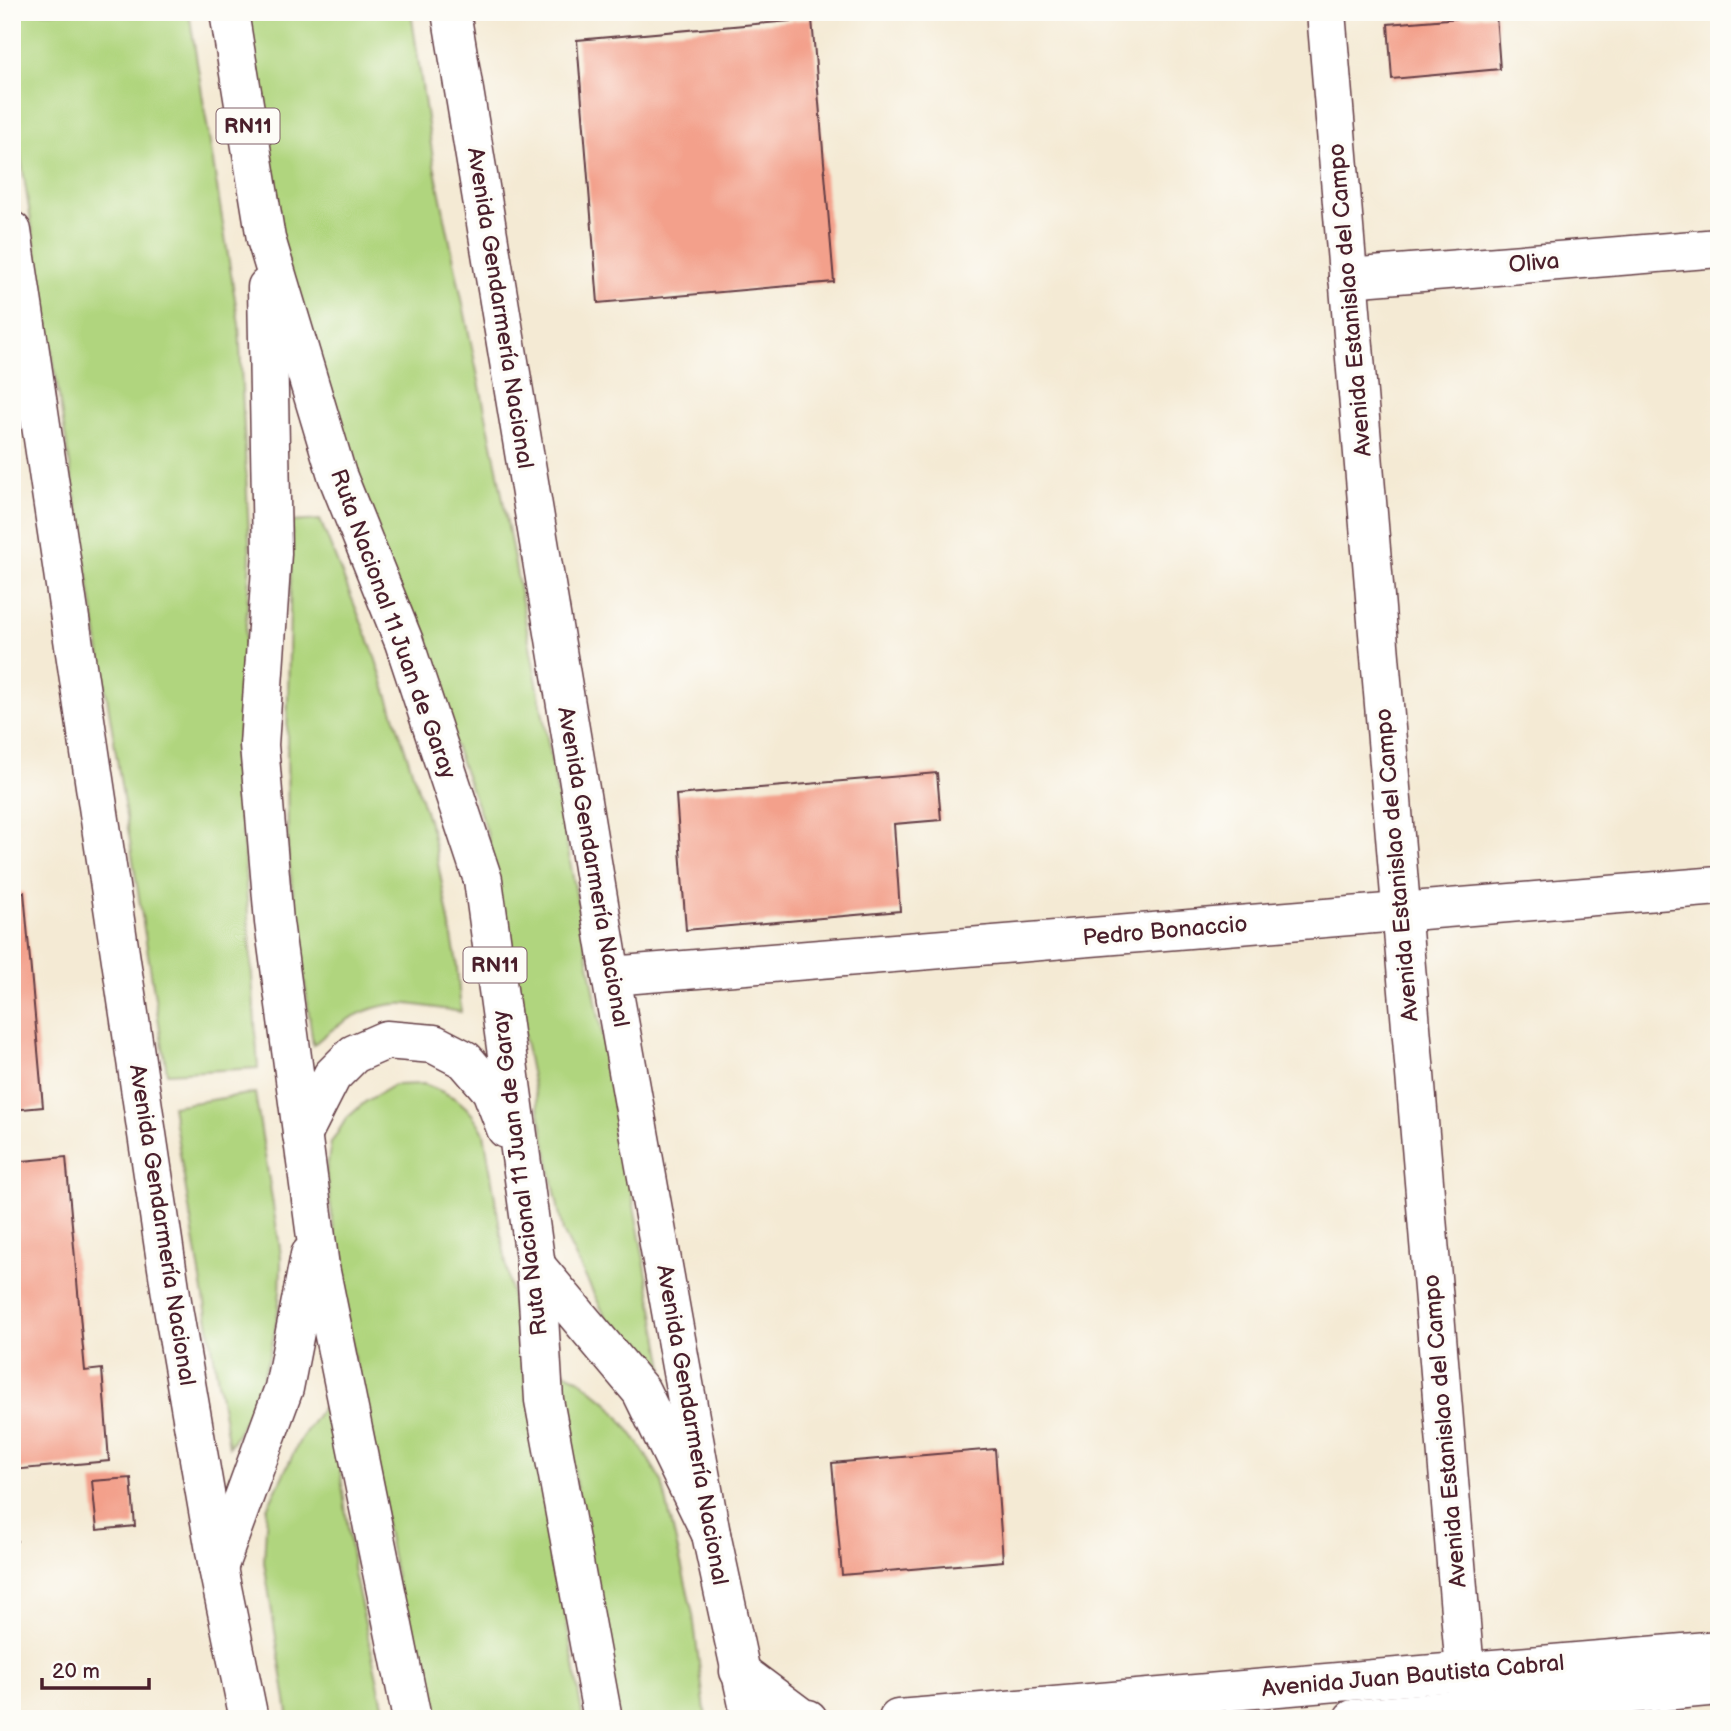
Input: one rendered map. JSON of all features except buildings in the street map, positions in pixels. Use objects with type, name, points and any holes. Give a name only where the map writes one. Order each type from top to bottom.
[{"type":"main road","name":"Ruta Nacional 11 Juan de Garay","points":[[229,12],[266,239],[337,475],[404,642],[483,880],[536,1266],[544,1400],[603,1719]]},
{"type":"main road","name":"Avenida Gendarmería Nacional","points":[[452,12],[611,976],[711,1534],[738,1671],[751,1719]]},
{"type":"main road","name":"Avenida Estanislao del Campo","points":[[1326,12],[1467,1699]]},
{"type":"main road","name":"Avenida Gendarmería Nacional","points":[[12,231],[173,1308],[218,1568],[249,1719]]},
{"type":"main road","name":"Ruta Nacional 11 Juan de Garay","points":[[266,239],[272,553],[259,746],[274,922],[320,1267],[412,1719]]},
{"type":"main road","name":"Oliva","points":[[1348,278],[1719,247]]},
{"type":"main road","name":"Pedro Bonaccio","points":[[611,976],[1719,886]]},
{"type":"main road","points":[[302,1135],[332,1076],[354,1054],[386,1040],[434,1044],[465,1060],[491,1090],[523,1173]]},
{"type":"main road","points":[[218,1568],[284,1388],[315,1229]]},
{"type":"main road","points":[[536,1266],[641,1391],[711,1534]]},
{"type":"main road","name":"Avenida Juan Bautista Cabral","points":[[1353,1719],[1719,1650]]},
{"type":"main road","points":[[738,1671],[802,1718],[808,1719]]},
{"type":"main road","name":"Avenida Juan Bautista Cabral","points":[[898,1719],[1467,1699],[1719,1686]]},
{"type":"green space","points":[[12,12],[189,12],[239,324],[250,558],[238,763],[258,1068],[167,1073],[12,102]]},
{"type":"green space","points":[[242,12],[411,12],[434,165],[497,468],[664,1367],[642,1357],[606,1318],[563,1232],[487,832],[266,239]]},
{"type":"green space","points":[[320,520],[372,648],[432,832],[456,958],[461,1012],[407,1004],[381,1006],[344,1022],[313,1045],[288,855],[287,738],[292,522]]},
{"type":"green space","points":[[424,1084],[460,1102],[472,1114],[484,1133],[583,1719],[423,1719],[347,1322],[326,1173],[331,1143],[346,1119],[365,1102],[394,1085]]},
{"type":"green space","points":[[255,1093],[280,1245],[281,1284],[274,1333],[262,1380],[229,1447],[172,1106]]},
{"type":"green space","points":[[561,1371],[578,1378],[609,1404],[638,1442],[662,1482],[693,1615],[706,1719],[607,1719]]},
{"type":"green space","points":[[324,1405],[339,1462],[354,1573],[386,1719],[289,1719],[264,1562],[267,1508],[300,1440]]}]
